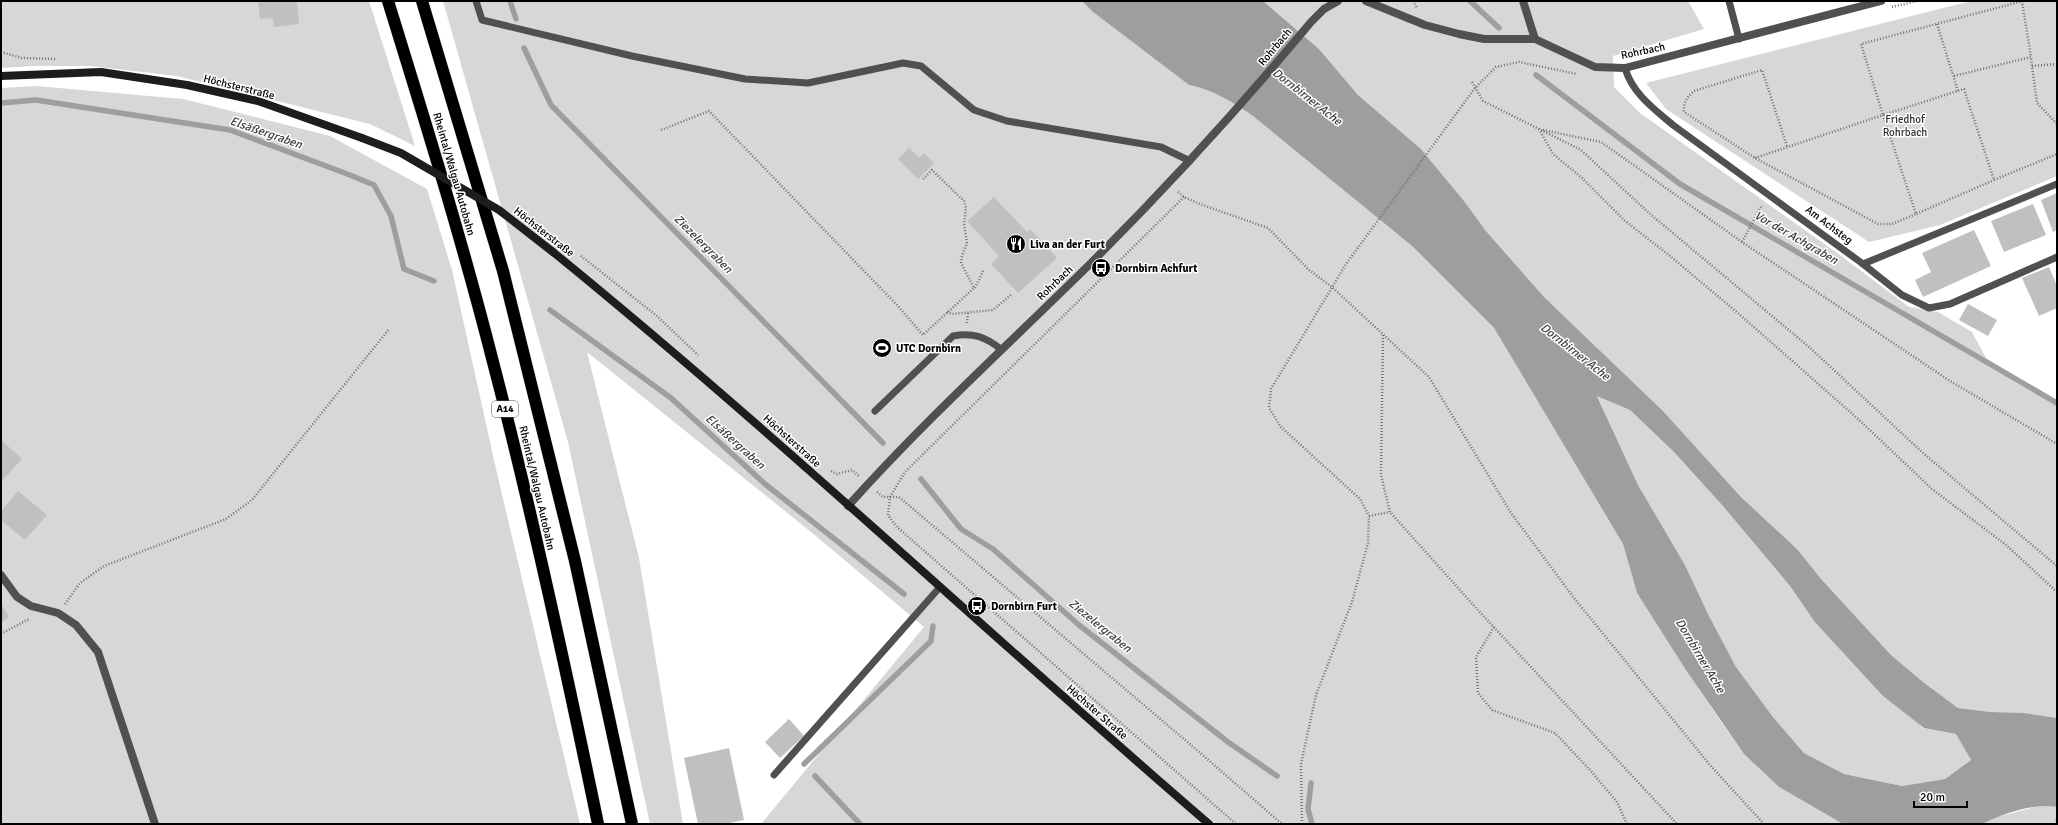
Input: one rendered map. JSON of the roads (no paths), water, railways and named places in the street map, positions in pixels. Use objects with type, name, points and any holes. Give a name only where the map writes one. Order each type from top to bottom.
[{"type":"highway","name":"Rheintal/Walgau Autobahn","points":[[388,1],[425,121],[493,360],[561,648],[598,824]]},
{"type":"highway","name":"Rheintal/Walgau Autobahn","points":[[422,1],[503,271],[575,561],[632,824]]},
{"type":"main road","name":"Höchsterstraße","points":[[1,76],[101,72],[187,85],[258,101],[401,153],[499,210],[553,252],[654,335],[748,416],[971,616]]},
{"type":"main road","name":"Höchster Straße","points":[[971,616],[1209,824]]},
{"type":"street","name":"Rohrbach","points":[[848,506],[868,484],[1169,183],[1231,117],[1296,39],[1324,9],[1338,1]]},
{"type":"street","name":"Rohrbach","points":[[1366,1],[1426,25],[1459,34],[1484,39],[1535,39],[1595,67],[1625,68],[1881,1]]},
{"type":"street","points":[[1523,1],[1535,39]]},
{"type":"street","points":[[1,576],[17,597],[31,606],[58,613],[76,625],[98,652],[155,824]]},
{"type":"lane","points":[[476,1],[482,20],[632,56],[745,79],[808,83],[903,63],[921,66],[974,110],[1007,121],[1161,147],[1190,161]]},
{"type":"lane","points":[[1729,1],[1739,39]]},
{"type":"lane","name":"Am Achsteg","points":[[1625,68],[1627,76],[1646,102],[1673,125],[1863,264],[1902,295],[1929,308],[1950,304],[2057,257]]},
{"type":"lane","points":[[1863,264],[2057,184]]},
{"type":"lane","points":[[875,411],[953,336],[967,333],[984,338],[1002,350]]},
{"type":"lane","points":[[774,775],[940,587]]},
{"type":"water","name":"Dornbirner Ache","points":[[1082,1],[1263,1],[1319,49],[1358,95],[1421,149],[1464,201],[1486,231],[1544,297],[1663,411],[1741,497],[1797,549],[1822,580],[1891,655],[1923,682],[1958,708],[1991,712],[2024,713],[2057,718],[2057,807],[2038,806],[2019,810],[1982,824],[1843,824],[1779,787],[1744,754],[1686,670],[1637,593],[1623,544],[1494,328],[1412,246],[1253,116],[1215,93],[1189,85],[1093,12]],"holes":[[[1597,396],[1630,410],[1674,452],[1722,505],[1790,586],[1814,621],[1883,696],[1924,728],[1956,734],[1971,760],[1945,779],[1902,786],[1844,774],[1804,753],[1773,717],[1736,667],[1708,614],[1685,565],[1638,485]]]},
{"type":"waterway","name":"Ziezelergraben","points":[[510,1],[516,19]]},
{"type":"waterway","name":"Vor der Achgraben","points":[[1470,1],[1499,28]]},
{"type":"waterway","name":"Ziezelergraben","points":[[524,48],[551,105],[883,443]]},
{"type":"waterway","name":"Vor der Achgraben","points":[[1536,75],[1680,184],[2057,403]]},
{"type":"waterway","name":"Elsäßergraben","points":[[1,103],[36,100],[230,130],[350,175],[374,185],[391,216],[404,269],[434,281]]},
{"type":"waterway","name":"Elsäßergraben","points":[[550,310],[671,398],[765,484],[904,594]]},
{"type":"waterway","name":"Ziezelergraben","points":[[921,479],[961,529],[993,549],[1079,625],[1228,742],[1277,776]]},
{"type":"waterway","name":"Elsäßergraben","points":[[804,764],[931,641],[933,626]]},
{"type":"waterway","name":"Elsäßergraben","points":[[815,776],[860,824]]},
{"type":"waterway","name":"Ziezelergraben","points":[[1311,783],[1308,809],[1312,824]]},
{"type":"place","name":"Liva an der Furt","points":[[1016,244]]},
{"type":"place","name":"Dornbirn Achfurt","points":[[1101,268]]},
{"type":"place","name":"UTC Dornbirn","points":[[882,348]]},
{"type":"place","name":"Dornbirn Furt","points":[[977,606]]},
{"type":"park label","name":"Friedhof Rohrbach","points":[[1905,125]]}]
